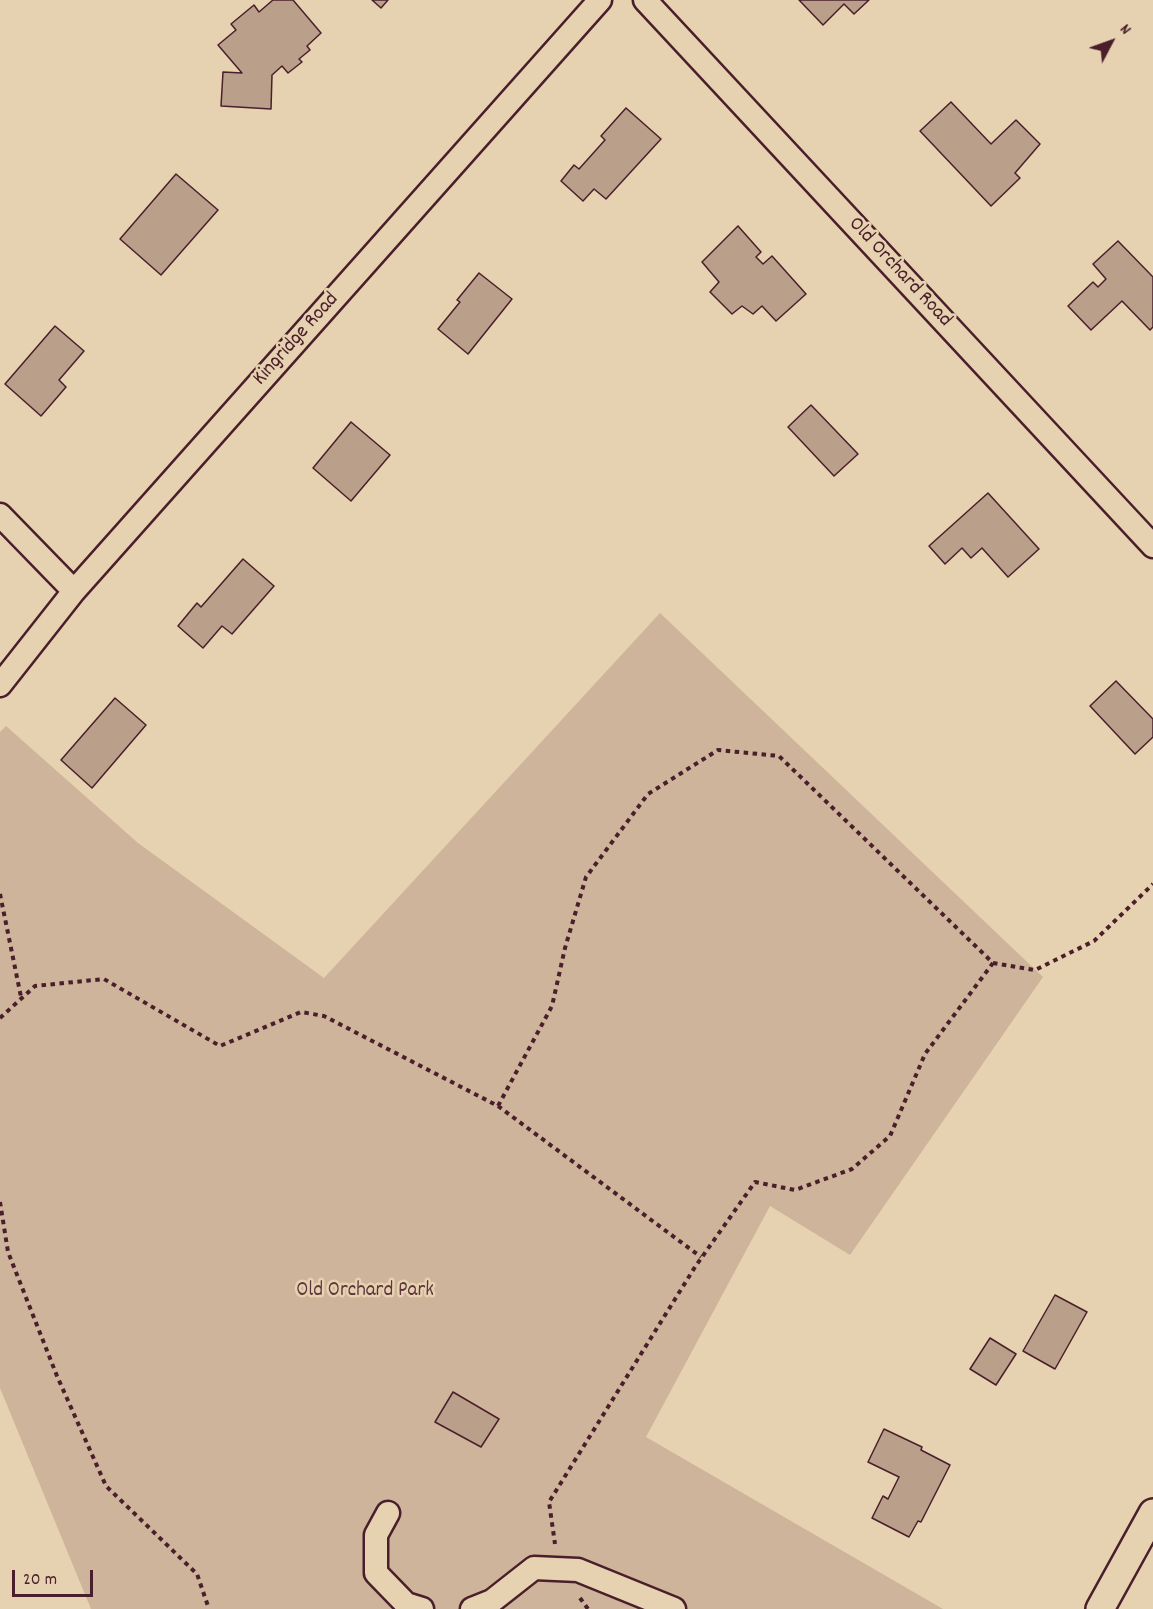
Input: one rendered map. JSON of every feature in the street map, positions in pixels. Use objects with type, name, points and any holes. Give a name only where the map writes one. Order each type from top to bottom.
[{"type":"street","name":"Kingridge Road","points":[[0,685],[74,591],[600,0]]},
{"type":"street","name":"Old Orchard Road","points":[[645,0],[1153,546]]},
{"type":"street","points":[[0,515],[74,591]]},
{"type":"street","points":[[388,1513],[376,1535],[376,1573],[406,1604],[422,1609]]},
{"type":"street","points":[[1100,1609],[1153,1513]]},
{"type":"street","points":[[472,1609],[492,1601],[534,1568],[578,1570],[674,1609]]},
{"type":"path","points":[[498,1106],[552,1006],[565,948],[586,877],[648,794],[718,750],[779,756],[993,963],[1035,970],[1045,966],[1094,941],[1153,884]]},
{"type":"path","points":[[0,894],[21,997]]},
{"type":"path","points":[[559,1569],[549,1502],[701,1257],[755,1182],[795,1190],[852,1169],[890,1136],[925,1054],[993,963]]},
{"type":"path","points":[[0,1018],[35,986],[104,979],[220,1046],[302,1011],[324,1016],[498,1106],[701,1257]]},
{"type":"path","points":[[0,1202],[8,1252],[57,1376],[106,1486],[197,1574],[209,1609]]},
{"type":"green space","name":"Old Orchard Park","points":[[660,613],[1043,977],[850,1255],[770,1206],[646,1437],[943,1609],[91,1609],[0,1388],[0,732],[6,726],[138,843],[324,978]]},
{"type":"building","points":[[273,0],[293,0],[321,33],[307,46],[310,50],[299,59],[302,62],[288,73],[282,66],[272,75],[271,109],[221,106],[223,72],[242,73],[218,45],[236,30],[231,24],[254,5],[259,12]]},
{"type":"building","points":[[372,0],[388,0],[381,8]]},
{"type":"building","points":[[799,0],[869,0],[854,14],[844,4],[823,25]]},
{"type":"building","points":[[951,102],[991,144],[1016,120],[1040,144],[1015,173],[1020,178],[991,206],[920,131]]},
{"type":"building","points":[[626,108],[661,139],[606,199],[594,189],[583,201],[561,181],[574,165],[579,169],[605,140],[601,136]]},
{"type":"building","points":[[176,174],[218,210],[161,275],[120,239]]},
{"type":"building","points":[[738,226],[761,252],[756,257],[763,264],[772,256],[806,294],[776,321],[762,306],[753,314],[742,306],[732,314],[710,292],[719,282],[702,262]]},
{"type":"building","points":[[1118,241],[1153,277],[1153,327],[1150,330],[1122,301],[1091,330],[1068,306],[1093,282],[1098,287],[1106,279],[1093,264]]},
{"type":"building","points":[[479,273],[512,299],[468,354],[438,329],[460,302],[457,300]]},
{"type":"building","points":[[55,326],[84,351],[59,380],[66,387],[41,416],[5,384]]},
{"type":"building","points":[[811,405],[858,454],[834,476],[788,427]]},
{"type":"building","points":[[351,422],[390,455],[351,501],[313,468]]},
{"type":"building","points":[[988,493],[1039,549],[1008,577],[982,548],[971,558],[962,548],[945,564],[929,546]]},
{"type":"building","points":[[243,559],[274,586],[232,634],[222,626],[203,648],[178,626],[197,603],[201,607]]},
{"type":"building","points":[[1116,681],[1153,719],[1153,737],[1135,754],[1090,706]]},
{"type":"building","points":[[115,698],[146,725],[92,788],[61,760]]},
{"type":"building","points":[[1055,1295],[1087,1312],[1055,1369],[1023,1351]]},
{"type":"building","points":[[990,1338],[1016,1354],[996,1385],[970,1369]]},
{"type":"building","points":[[453,1392],[499,1419],[481,1447],[435,1422]]},
{"type":"building","points":[[884,1429],[922,1447],[921,1450],[950,1465],[921,1522],[918,1521],[909,1537],[872,1518],[883,1496],[888,1499],[899,1477],[868,1462]]}]
